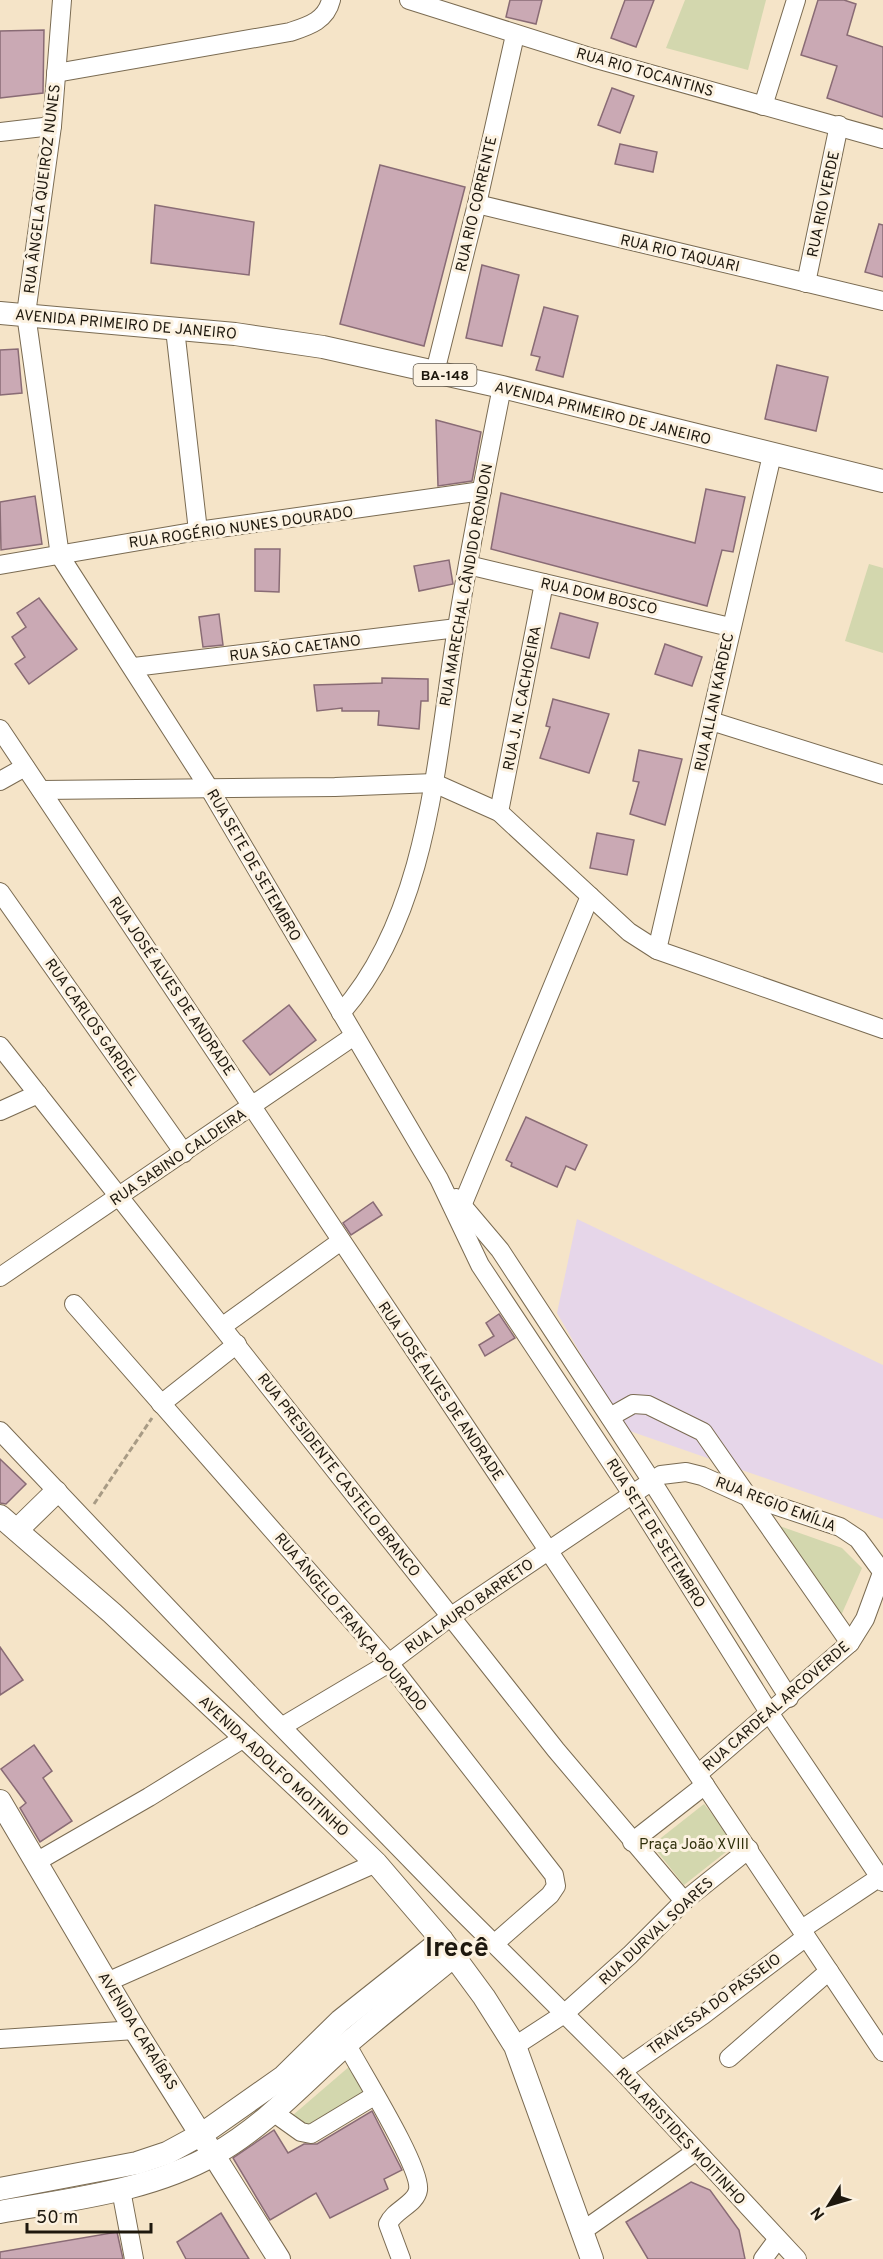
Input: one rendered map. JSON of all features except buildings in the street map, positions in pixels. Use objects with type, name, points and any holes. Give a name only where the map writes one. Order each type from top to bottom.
[{"type":"main road","name":"AVENIDA PRIMEIRO DE JANEIRO","points":[[0,313],[235,334],[323,347],[502,387],[883,481]]},
{"type":"main road","points":[[9,1523],[56,1491]]},
{"type":"main road","name":"AVENIDA ADOLFO MOITINHO","points":[[9,1523],[112,1613],[376,1863],[448,1948],[484,1996],[515,2046],[584,2230],[592,2259]]},
{"type":"main road","name":"AVENIDA CARAÍBAS","points":[[0,1801],[135,2030],[279,2259]]},
{"type":"main road","points":[[0,2212],[121,2190],[160,2178],[215,2154],[273,2112],[448,1948]]},
{"type":"main road","points":[[0,2189],[137,2163],[167,2153],[202,2134],[283,2076],[340,2020],[448,1948]]},
{"type":"street","name":"RUA ÂNGELA QUEIROZ NUNES","points":[[60,555],[26,314],[52,126],[62,0]]},
{"type":"street","points":[[56,73],[290,32],[319,20],[326,13],[331,0]]},
{"type":"street","points":[[763,106],[796,0]]},
{"type":"street","name":"RUA RIO TOCANTINS","points":[[421,2],[515,35],[883,139]]},
{"type":"street","name":"RUA RIO CORRENTE","points":[[435,372],[477,204],[515,35]]},
{"type":"street","name":"RUA RIO VERDE","points":[[807,283],[839,125]]},
{"type":"street","points":[[0,132],[52,126]]},
{"type":"street","name":"RUA RIO TAQUARI","points":[[477,204],[883,301]]},
{"type":"street","points":[[176,329],[198,531]]},
{"type":"street","name":"RUA MARECHAL CÂNDIDO RONDON","points":[[341,1013],[362,989],[376,966],[409,887],[434,783],[457,628],[502,387]]},
{"type":"street","name":"RUA ALLAN KARDEC","points":[[657,950],[711,721],[730,627],[772,455]]},
{"type":"street","name":"RUA ROGÉRIO NUNES DOURADO","points":[[0,565],[198,531],[482,491]]},
{"type":"street","name":"RUA SETE DE SETEMBRO","points":[[60,555],[134,667],[209,788],[459,1211],[480,1265],[632,1494],[770,1714],[882,1878]]},
{"type":"street","name":"RUA DOM BOSCO","points":[[468,565],[730,627]]},
{"type":"street","name":"RUA J. N. CACHOEIRA","points":[[499,812],[544,584]]},
{"type":"street","name":"RUA SÃO CAETANO","points":[[134,667],[457,628]]},
{"type":"street","points":[[711,721],[883,775]]},
{"type":"street","name":"RUA JOSÉ ALVES DE ANDRADE","points":[[0,729],[883,2052]]},
{"type":"street","points":[[0,782],[25,767]]},
{"type":"street","points":[[41,790],[434,783],[499,812],[629,932],[657,950],[696,966],[883,1029]]},
{"type":"street","name":"RUA CARLOS GARDEL","points":[[0,892],[184,1153]]},
{"type":"street","points":[[459,1211],[590,896]]},
{"type":"street","name":"RUA SABINO CALDEIRA","points":[[0,1278],[354,1035]]},
{"type":"street","name":"RUA PRESIDENTE CASTELO BRANCO","points":[[0,1046],[223,1326],[450,1617],[632,1842],[684,1901]]},
{"type":"street","points":[[0,1111],[38,1094]]},
{"type":"street","name":"RUA SETE DE SETEMBRO","points":[[459,1211],[500,1250],[651,1480],[789,1698]]},
{"type":"street","points":[[223,1326],[341,1241]]},
{"type":"street","name":"RUA ÂNGELO FRANÇA DOURADO","points":[[74,1304],[389,1662],[545,1862],[556,1881],[550,1895],[494,1944]]},
{"type":"street","points":[[161,1404],[237,1344]]},
{"type":"street","points":[[610,1418],[633,1404],[648,1405],[692,1425],[711,1442],[744,1495],[850,1643]]},
{"type":"street","name":"AVENIDA ADOLFO MOITINHO","points":[[0,1431],[82,1520],[564,2014]]},
{"type":"street","name":"RUA REGIO EMÍLIA","points":[[651,1480],[672,1472],[686,1472],[744,1495],[840,1527],[858,1539],[883,1572]]},
{"type":"street","name":"RUA LAURO BARRETO","points":[[283,1726],[389,1662],[450,1617],[651,1480]]},
{"type":"street","name":"RUA CARDEAL ARCOVERDE","points":[[632,1842],[850,1643],[865,1619],[883,1572]]},
{"type":"street","points":[[36,1862],[149,1797],[244,1738]]},
{"type":"street","name":"RUA DURVAL SOARES","points":[[515,2046],[564,2014],[630,1955],[684,1901],[749,1849]]},
{"type":"street","points":[[107,1982],[376,1863]]},
{"type":"street","name":"TRAVESSA DO PASSEIO","points":[[622,2071],[703,2015],[804,1933],[882,1878]]},
{"type":"street","points":[[729,2058],[829,1971]]},
{"type":"street","name":"RUA ARISTIDES MOITINHO","points":[[564,2014],[622,2071],[797,2259]]},
{"type":"street","points":[[0,2039],[135,2030]]},
{"type":"street","points":[[346,2045],[403,2145],[419,2186],[416,2196],[394,2215],[388,2224],[401,2259]]},
{"type":"street","points":[[273,2112],[301,2132],[312,2134],[374,2096]]},
{"type":"street","points":[[584,2230],[695,2151]]},
{"type":"street","points":[[121,2190],[134,2259]]},
{"type":"street","points":[[763,2259],[777,2240]]},
{"type":"path","points":[[82,1520],[161,1404]]},
{"type":"shaded area","points":[[577,1219],[883,1365],[883,1519],[624,1429],[557,1313]]},
{"type":"green space","points":[[685,0],[766,0],[748,70],[666,48]]},
{"type":"green space","points":[[869,564],[883,568],[883,653],[845,641]]},
{"type":"green space","points":[[774,1524],[842,1548],[862,1568],[840,1618]]},
{"type":"green space","name":"Praça João XVIII","points":[[704,1804],[736,1844],[684,1885],[652,1845]]},
{"type":"green space","points":[[350,2066],[367,2095],[309,2130],[293,2115]]},
{"type":"district","name":"Irecê","points":[[457,1947]]}]
